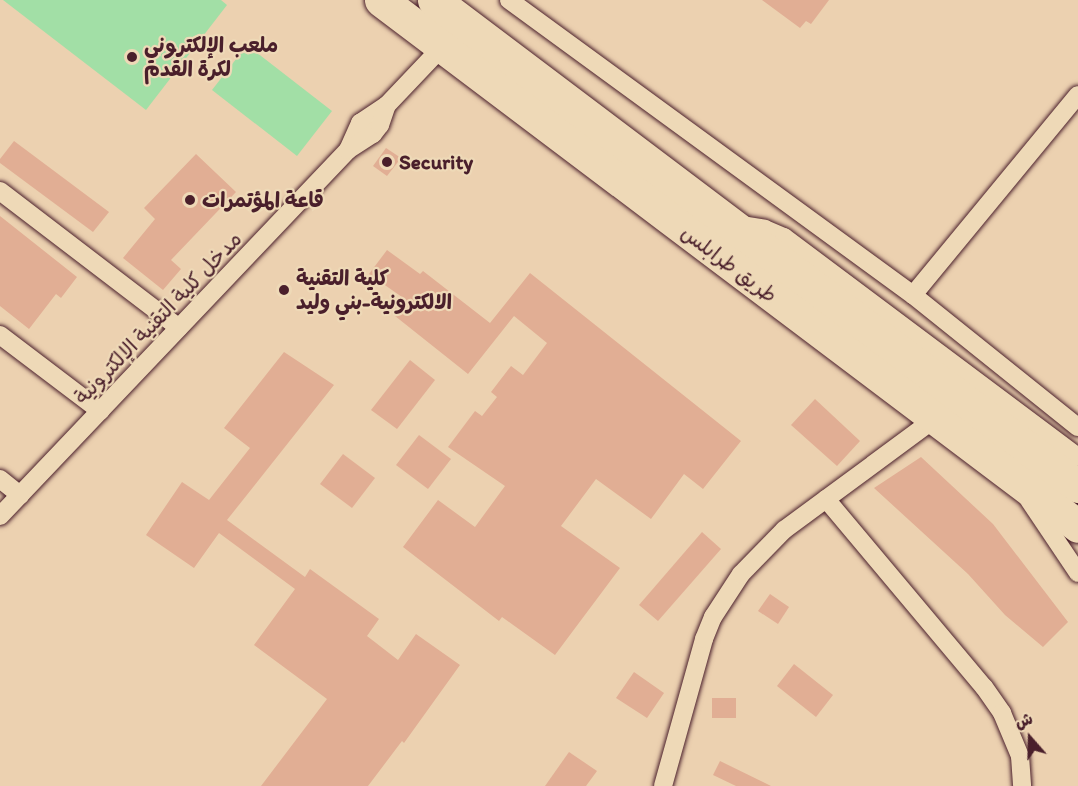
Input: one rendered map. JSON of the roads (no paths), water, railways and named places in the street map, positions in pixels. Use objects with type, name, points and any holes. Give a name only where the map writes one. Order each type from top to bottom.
[{"type":"highway","name":"طريق طرابلس","points":[[381,0],[627,188],[936,417],[1078,526]]},
{"type":"highway","points":[[434,0],[1078,486]]},
{"type":"street","points":[[509,0],[913,294],[1078,427]]},
{"type":"street","name":"مدخل كلية التقنية الإلكترونية","points":[[0,516],[348,150],[360,123],[387,105],[442,47]]},
{"type":"street","points":[[913,294],[1078,95]]},
{"type":"street","points":[[0,190],[179,328]]},
{"type":"street","points":[[731,225],[754,226],[784,237],[1078,457]]},
{"type":"street","points":[[0,335],[100,411]]},
{"type":"street","points":[[663,786],[696,664],[713,617],[741,574],[760,551],[936,417]]},
{"type":"street","points":[[1012,476],[1078,573]]},
{"type":"street","points":[[0,479],[20,495]]},
{"type":"street","points":[[826,499],[984,687],[1002,713],[1020,756],[1022,786]]},
{"type":"place","name":"ملعب الإلكتروني لكرة القدم","points":[[132,57]]},
{"type":"place","name":"Security","points":[[387,162]]},
{"type":"place","name":"قاعة المؤتمرات","points":[[190,200]]},
{"type":"place","name":"كلية التقنية الالكترونية-بني وليد","points":[[284,290]]}]
